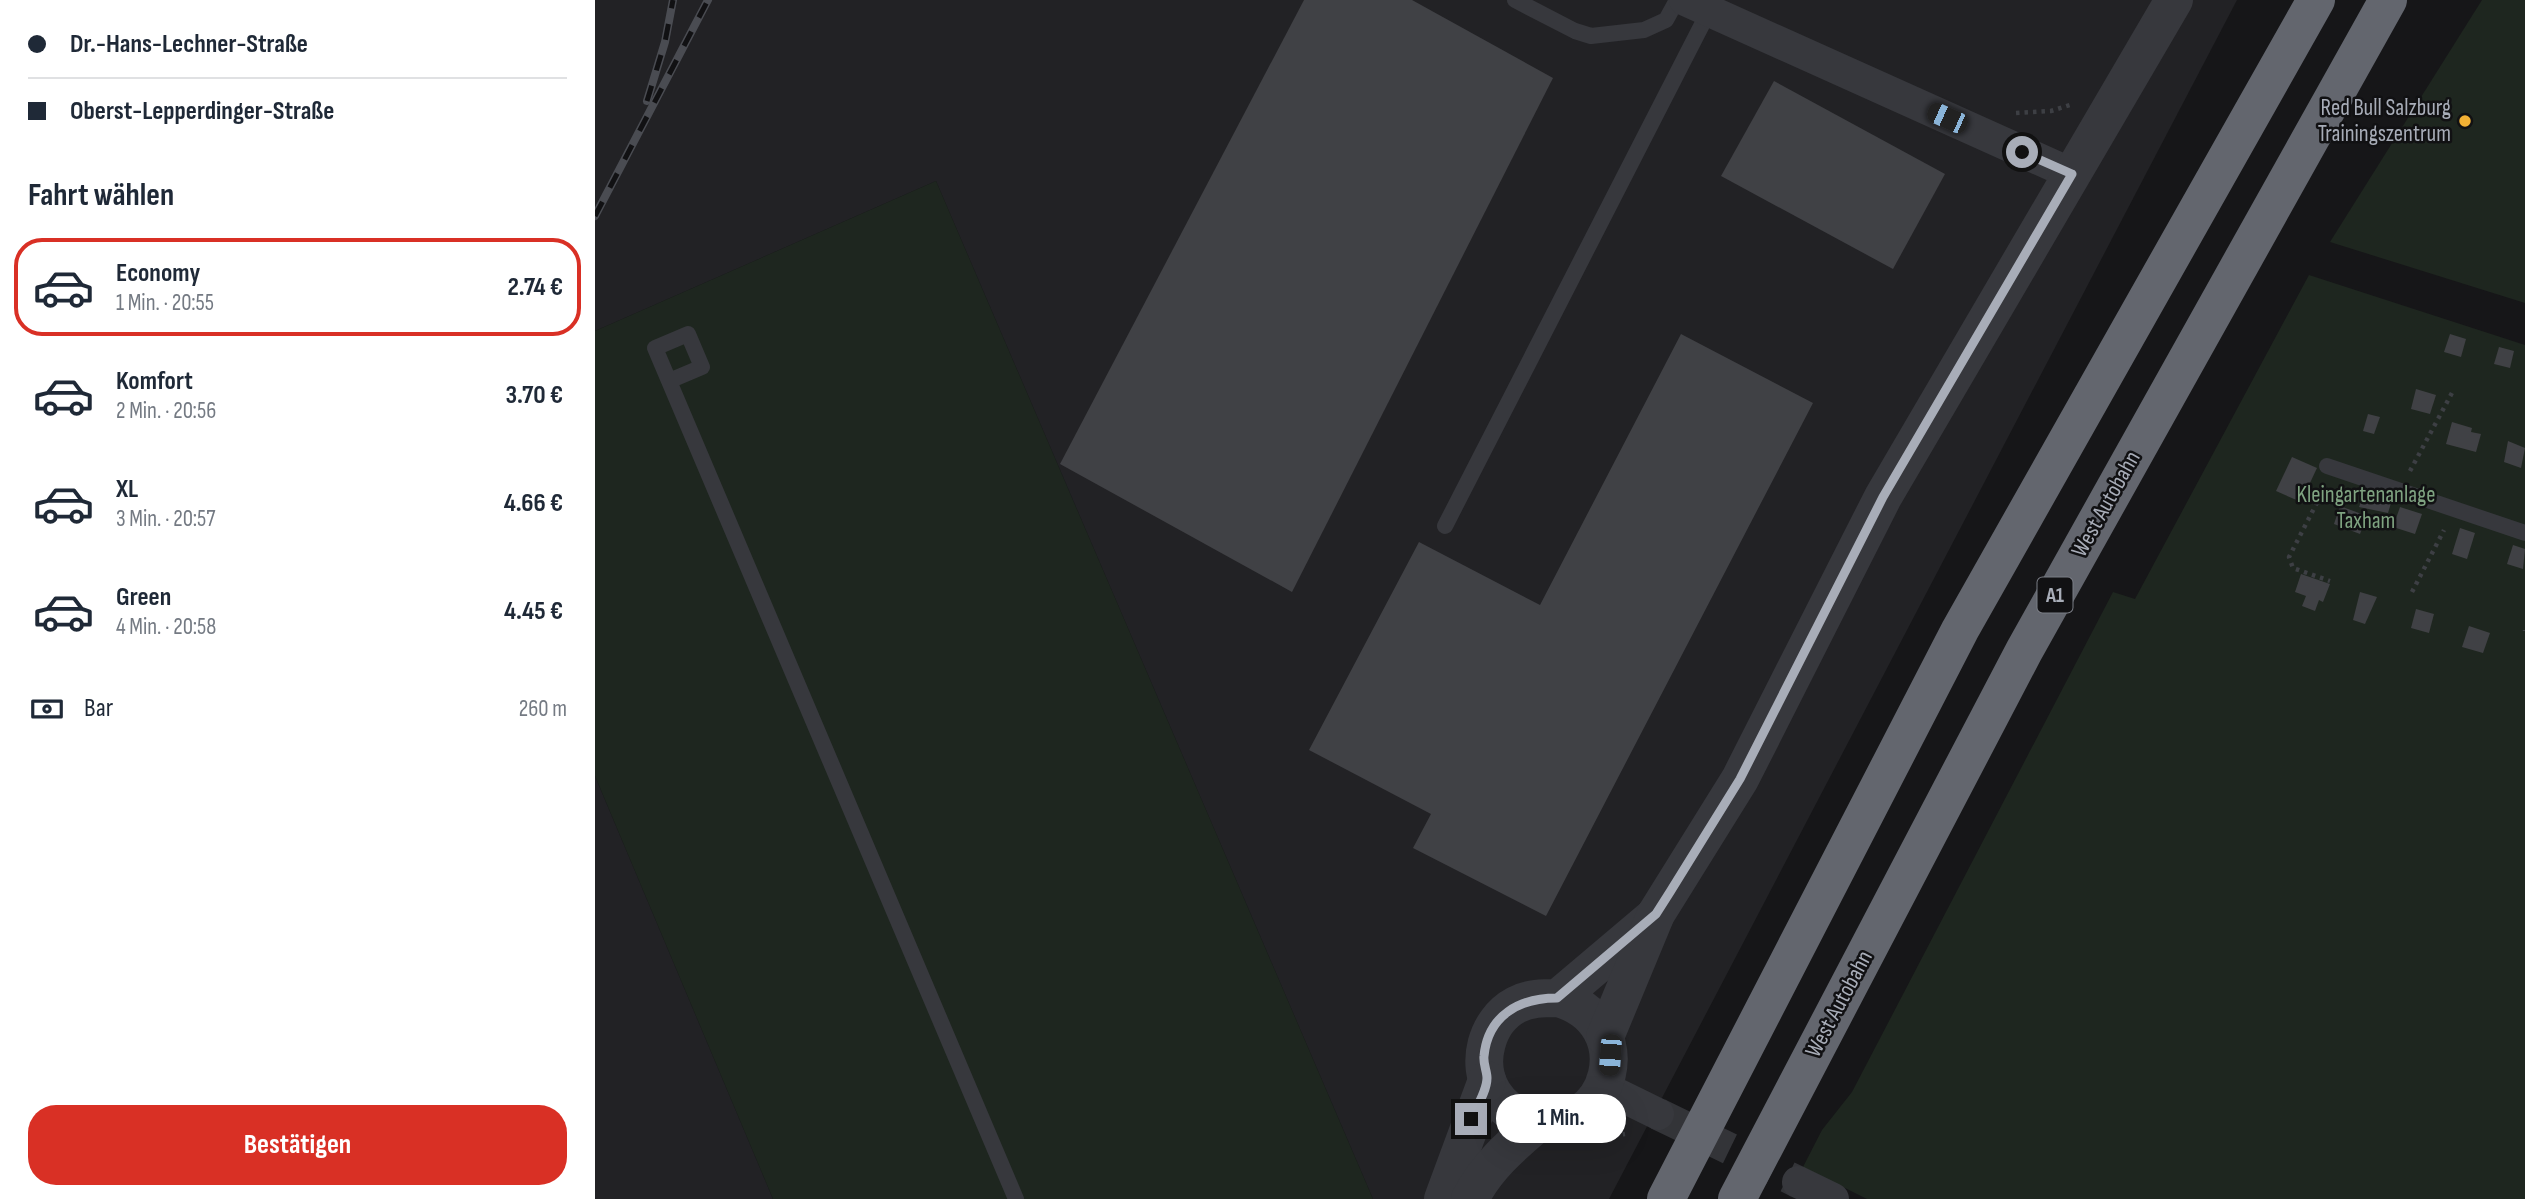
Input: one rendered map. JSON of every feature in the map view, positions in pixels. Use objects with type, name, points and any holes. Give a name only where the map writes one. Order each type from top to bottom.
[{"type":"highway","points":[[1666,1199],[1961,630],[2316,0]]},
{"type":"highway","name":"West Autobahn","points":[[1737,1199],[2024,651],[2388,0]]},
{"type":"street","points":[[1605,1037],[1643,953],[1656,914],[1740,779],[1883,497],[2173,0]]},
{"type":"street","points":[[1697,6],[2072,174]]},
{"type":"street","points":[[1557,998],[1656,914]]},
{"type":"street","points":[[1536,998],[1557,998],[1581,1007],[1592,1015],[1605,1037],[1610,1055],[1603,1087],[1591,1105],[1576,1116],[1557,1122],[1525,1119],[1502,1104],[1487,1080],[1484,1059],[1488,1037],[1499,1019],[1515,1005],[1536,998]]},
{"type":"street","points":[[1443,1199],[1487,1080]]},
{"type":"street","points":[[1603,1087],[1658,1114]]},
{"type":"street","points":[[1470,1199],[1500,1156],[1539,1122]]},
{"type":"street","points":[[1798,1182],[1833,1199]]},
{"type":"lane","points":[[1515,0],[1575,31],[1591,36],[1644,30],[1666,20],[1677,0]]},
{"type":"lane","points":[[1445,526],[1697,6]]},
{"type":"lane","points":[[669,381],[1016,1199]]},
{"type":"lane","points":[[2332,468],[2525,533]]},
{"type":"path","points":[[2007,110],[2019,113],[2051,111],[2071,105],[2098,80],[2120,89]]},
{"type":"path","points":[[2399,491],[2453,391]]},
{"type":"path","points":[[2330,581],[2293,568],[2289,558],[2332,468]]},
{"type":"path","points":[[2412,592],[2455,509]]},
{"type":"path","points":[[1599,1138],[1634,1134]]},
{"type":"shaded area","points":[[595,0],[2237,0],[1609,1199],[1373,1199],[936,181],[595,331]]},
{"type":"shaded area","points":[[595,776],[773,1199],[595,1199]]},
{"type":"green space","name":"Red Bull Salzburg Trainingszentrum","points":[[2482,0],[2525,0],[2525,303],[2330,242]]},
{"type":"green space","points":[[936,181],[1373,1199],[773,1199],[595,776],[595,331]]},
{"type":"green space","name":"Kleingartenanlage Taxham","points":[[2309,275],[2525,345],[2525,1199],[1867,1199],[1803,1167],[1822,1130],[1852,1092],[2113,592],[2135,599]]},
{"type":"building","points":[[1304,0],[1412,0],[1553,78],[1292,592],[1060,464]]},
{"type":"building","points":[[1774,81],[1945,174],[1893,269],[1721,176]]},
{"type":"building","points":[[1681,334],[1813,403],[1546,916],[1413,848],[1431,814],[1309,750],[1419,542],[1540,605]]},
{"type":"building","points":[[2450,334],[2466,339],[2461,357],[2444,352]]},
{"type":"building","points":[[2499,347],[2514,351],[2510,368],[2494,364]]},
{"type":"building","points":[[2416,389],[2436,395],[2430,414],[2411,409]]},
{"type":"building","points":[[2368,414],[2380,417],[2374,434],[2363,431]]},
{"type":"building","points":[[2452,422],[2472,428],[2471,432],[2481,434],[2476,452],[2446,444]]},
{"type":"building","points":[[2508,441],[2525,448],[2521,468],[2504,462]]},
{"type":"building","points":[[2292,457],[2317,468],[2301,502],[2276,491]]},
{"type":"building","points":[[2367,484],[2394,493],[2388,513],[2359,507]]},
{"type":"building","points":[[2340,506],[2367,516],[2360,534],[2334,524]]},
{"type":"building","points":[[2400,507],[2422,514],[2415,534],[2393,527]]},
{"type":"building","points":[[2460,528],[2475,533],[2467,559],[2452,554]]},
{"type":"building","points":[[2513,545],[2525,549],[2523,569],[2507,564]]},
{"type":"building","points":[[2301,574],[2330,584],[2323,602],[2319,600],[2315,611],[2302,606],[2306,596],[2295,592]]},
{"type":"building","points":[[2360,592],[2377,597],[2365,624],[2353,620]]},
{"type":"building","points":[[2416,609],[2434,614],[2429,633],[2411,628]]},
{"type":"building","points":[[2469,626],[2490,633],[2483,653],[2462,647]]},
{"type":"tunnel","points":[[1658,1114],[1798,1182]]},
{"type":"railway","points":[[647,101],[665,42],[673,0]]},
{"type":"railway","points":[[595,216],[708,0]]},
{"type":"place","name":"Red Bull Salzburg Trainingszentrum","points":[[2465,121]]},
{"type":"route","points":[[1471,1119],[1487,1080],[1484,1059],[1488,1037],[1499,1019],[1515,1005],[1536,998],[1557,998],[1656,914],[1740,779],[1883,497],[2072,174],[2022,152]]}]
